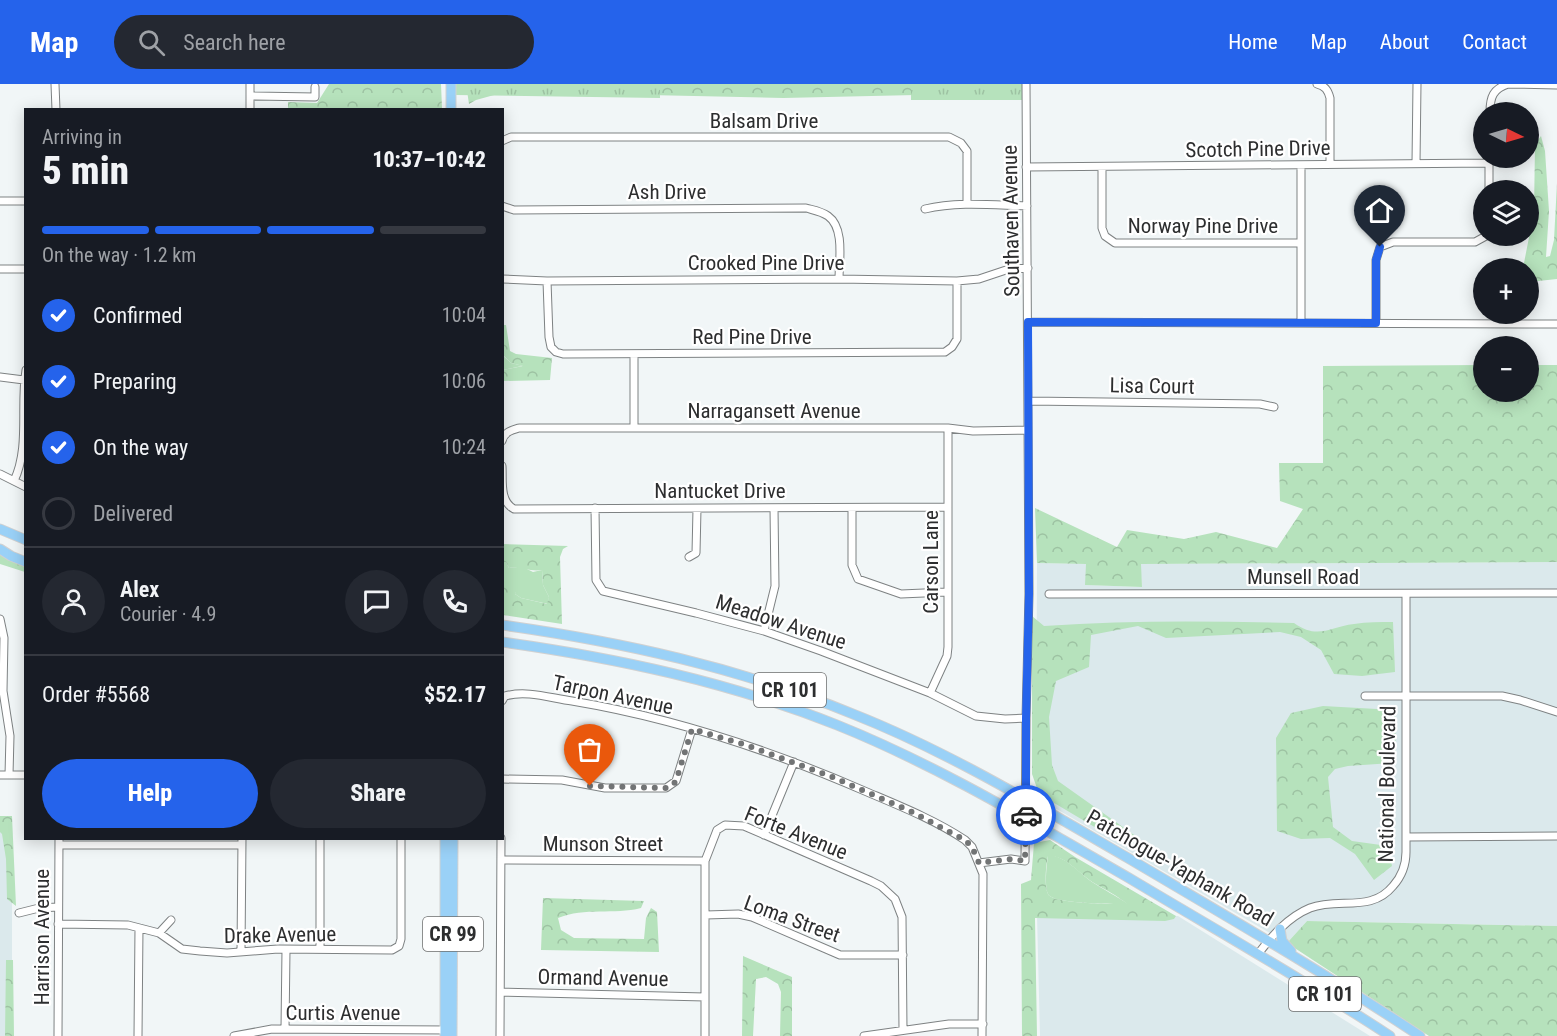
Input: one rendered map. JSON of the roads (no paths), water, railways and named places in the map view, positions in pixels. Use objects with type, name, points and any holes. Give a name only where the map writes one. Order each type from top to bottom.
[{"type":"main road","points":[[451,84],[451,108]]},
{"type":"main road","points":[[0,528],[24,537]]},
{"type":"main road","points":[[0,548],[24,559]]},
{"type":"main road","name":"Patchogue-Yaphank Road","points":[[504,625],[617,643],[670,655],[802,694],[902,735],[968,767],[1026,799],[1268,941],[1420,1036]]},
{"type":"main road","points":[[504,631],[537,630]]},
{"type":"main road","name":"Patchogue-Yaphank Road","points":[[504,642],[626,662],[706,681],[784,706],[886,746],[960,781],[1258,954],[1390,1036]]},
{"type":"main road","name":"CR 99","points":[[445,840],[449,1033]]},
{"type":"main road","name":"CR 99","points":[[449,1033],[453,840]]},
{"type":"main road","points":[[1280,929],[1284,944],[1306,964]]},
{"type":"street","points":[[55,84],[56,108]]},
{"type":"street","points":[[250,84],[250,108]]},
{"type":"street","name":"Southaven Avenue","points":[[979,863],[1011,859],[1025,861],[1029,594],[1026,84]]},
{"type":"street","points":[[1317,84],[1324,86],[1330,98],[1330,164]]},
{"type":"street","points":[[1416,164],[1417,84]]},
{"type":"street","points":[[1491,102],[1491,96],[1500,86],[1557,84]]},
{"type":"street","points":[[250,96],[315,97],[315,87]]},
{"type":"street","name":"Balsam Drive","points":[[504,140],[511,137],[949,137],[961,143],[967,152],[968,204]]},
{"type":"street","name":"Scotch Pine Drive","points":[[1026,167],[1416,164],[1473,161]]},
{"type":"street","points":[[1301,165],[1301,323]]},
{"type":"street","name":"Norway Pine Drive","points":[[1102,167],[1102,228],[1105,236],[1115,243],[1301,243]]},
{"type":"street","points":[[0,201],[24,201]]},
{"type":"street","points":[[925,209],[968,204],[1027,206]]},
{"type":"street","name":"Ash Drive","points":[[504,207],[514,210],[806,208],[830,217],[837,229],[839,279]]},
{"type":"street","points":[[1376,323],[1376,260],[1380,247],[1393,242],[1473,242]]},
{"type":"street","name":"Crooked Pine Drive","points":[[504,279],[957,281],[985,278],[1009,269],[1028,268]]},
{"type":"street","points":[[0,269],[24,269]]},
{"type":"street","name":"Red Pine Drive","points":[[547,281],[549,337],[551,347],[556,352],[634,354],[945,352],[957,339],[957,281]]},
{"type":"street","points":[[1028,322],[1557,324]]},
{"type":"street","points":[[634,354],[634,427]]},
{"type":"street","points":[[0,377],[24,380],[23,444],[14,481]]},
{"type":"street","name":"Lisa Court","points":[[1029,401],[1260,404],[1274,407]]},
{"type":"street","name":"Narragansett Avenue","points":[[504,435],[519,428],[1028,430]]},
{"type":"street","name":"Carson Lane","points":[[930,693],[947,656],[948,428]]},
{"type":"street","points":[[0,474],[24,486]]},
{"type":"street","name":"Nantucket Drive","points":[[504,496],[508,506],[514,509],[948,507]]},
{"type":"street","name":"Meadow Avenue","points":[[596,508],[596,580],[603,591],[764,631],[930,693],[976,716],[1005,719],[1026,718]]},
{"type":"street","points":[[764,631],[775,586],[774,508]]},
{"type":"street","points":[[852,508],[852,565],[858,579],[901,594],[947,592]]},
{"type":"street","points":[[689,557],[696,553],[697,509]]},
{"type":"street","name":"Munsell Road","points":[[1049,594],[1557,594]]},
{"type":"street","name":"National Boulevard","points":[[1258,954],[1280,929],[1300,913],[1315,907],[1368,903],[1388,892],[1404,869],[1406,857],[1406,594]]},
{"type":"street","points":[[0,619],[4,638],[2,691],[10,730],[9,775]]},
{"type":"street","name":"Tarpon Avenue","points":[[504,698],[522,693],[616,709],[692,729],[794,762],[910,811],[960,837],[972,847],[983,874],[982,1036]]},
{"type":"street","points":[[1365,696],[1502,696],[1520,699],[1557,712]]},
{"type":"street","points":[[504,779],[562,780],[605,788],[666,788],[672,786],[676,781],[692,729]]},
{"type":"street","points":[[764,835],[794,762]]},
{"type":"street","points":[[0,775],[24,775]]},
{"type":"street","name":"Forte Avenue","points":[[705,1036],[705,861],[717,830],[725,825],[744,826],[871,881],[888,892],[900,908],[902,916],[903,1030]]},
{"type":"street","points":[[1406,837],[1557,836]]},
{"type":"street","points":[[320,840],[320,949]]},
{"type":"street","name":"Drake Avenue","points":[[58,924],[128,925],[159,933],[182,949],[227,953],[320,949],[392,950],[399,946],[401,932],[401,840]]},
{"type":"street","points":[[500,1036],[501,840]]},
{"type":"street","points":[[60,842],[242,842],[241,952]]},
{"type":"street","name":"Harrison Avenue","points":[[58,1036],[60,842]]},
{"type":"street","name":"Munson Street","points":[[501,860],[705,861]]},
{"type":"street","points":[[18,913],[39,908],[58,907]]},
{"type":"street","name":"Loma Street","points":[[706,915],[738,914],[752,918],[840,955],[903,955]]},
{"type":"street","points":[[159,933],[171,920]]},
{"type":"street","points":[[138,1036],[139,928]]},
{"type":"street","points":[[285,950],[285,1029]]},
{"type":"street","name":"Ormand Avenue","points":[[501,992],[705,997]]},
{"type":"street","points":[[864,1036],[949,1024],[983,1024]]},
{"type":"street","name":"Curtis Avenue","points":[[234,1036],[285,1029],[338,1033],[449,1033]]}]
